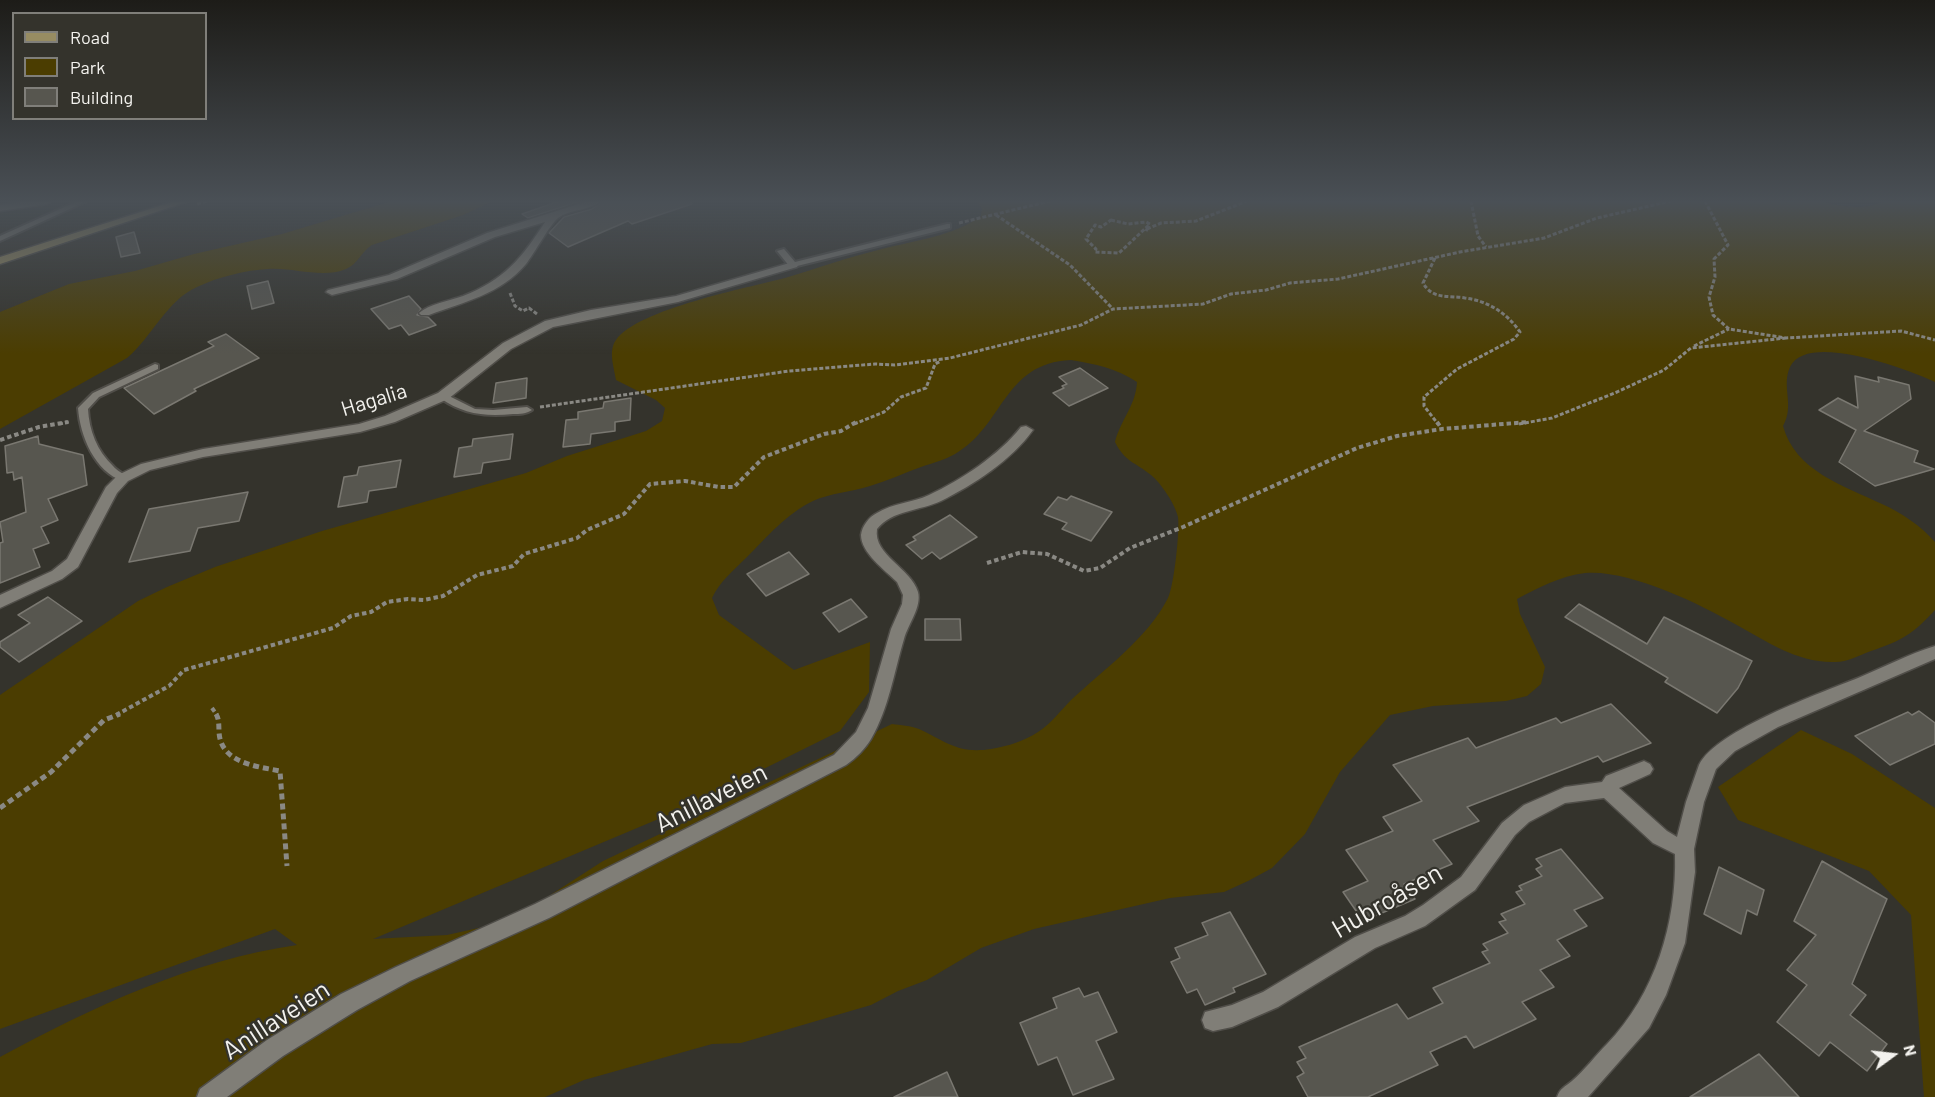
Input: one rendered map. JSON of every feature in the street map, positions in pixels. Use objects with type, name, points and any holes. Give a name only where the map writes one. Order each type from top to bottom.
[{"type":"main road","points":[[0,261],[27,252]]},
{"type":"street","points":[[332,292],[393,277],[451,252]]},
{"type":"street","points":[[425,313],[482,291],[503,280],[528,252]]},
{"type":"street","name":"Hagalia","points":[[0,602],[57,575],[73,563],[103,503],[123,478],[146,467],[181,458],[360,428],[390,419],[443,396],[507,346],[549,324],[591,314],[678,299],[793,265]]},
{"type":"street","name":"Anillaveien","points":[[208,1097],[275,1048],[349,1002],[403,974],[542,911],[840,760],[853,749],[865,733],[874,712],[911,595],[908,583],[870,544],[868,535],[870,528],[885,515],[936,498],[1009,450],[1026,430]]},
{"type":"street","points":[[1568,1097],[1580,1089],[1623,1043],[1641,1020],[1655,995],[1676,943],[1685,872],[1684,849],[1695,802],[1708,765],[1729,746],[1751,733],[1805,707],[1935,652]]},
{"type":"street","points":[[1644,769],[1612,782],[1606,790],[1619,797],[1661,838],[1684,849]]},
{"type":"street","name":"Hubroåsen","points":[[1213,1020],[1232,1017],[1248,1010],[1334,963],[1361,944],[1412,922],[1439,905],[1480,873],[1502,837],[1534,807],[1574,792],[1606,790]]},
{"type":"lane","points":[[783,252],[793,265],[844,252]]},
{"type":"lane","points":[[123,478],[101,462],[85,421],[83,408],[96,395],[155,367]]},
{"type":"lane","points":[[443,396],[456,406],[475,413],[527,410]]},
{"type":"path","points":[[1050,252],[1070,265],[1113,309]]},
{"type":"path","points":[[1097,252],[1119,254],[1121,252]]},
{"type":"path","points":[[527,410],[559,403],[673,389],[789,371],[875,364],[895,366],[951,358],[1081,325],[1113,309],[1203,304],[1231,294],[1266,290],[1290,283],[1338,279],[1460,252]]},
{"type":"path","points":[[1721,252],[1714,259],[1715,277],[1709,297],[1713,315],[1729,329],[1786,338]]},
{"type":"path","points":[[1436,257],[1423,283],[1427,290],[1437,296],[1479,301],[1510,317],[1520,332],[1514,339],[1457,369],[1424,397],[1424,406],[1442,429]]},
{"type":"path","points":[[503,280],[520,286],[510,293],[510,299],[515,306],[523,311],[529,308],[549,324]]},
{"type":"path","points":[[987,563],[1022,552],[1047,554],[1084,572],[1100,568],[1130,548],[1194,523],[1357,448],[1397,435],[1442,429],[1511,425],[1552,417],[1617,392],[1664,370],[1691,348],[1729,329]]},
{"type":"path","points":[[1691,348],[1786,338],[1901,331],[1934,338]]},
{"type":"path","points":[[0,808],[51,772],[104,720],[126,711],[169,686],[184,670],[333,628],[351,616],[371,612],[387,602],[408,599],[424,600],[443,596],[477,575],[513,566],[524,554],[576,538],[587,530],[624,514],[650,484],[685,482],[734,487],[764,457],[824,434],[841,431],[858,421],[884,412],[901,397],[926,388],[935,364],[951,358]]},
{"type":"path","points":[[0,440],[56,423],[85,421]]},
{"type":"path","points":[[212,708],[219,719],[217,735],[221,746],[247,765],[280,771],[288,866]]},
{"type":"green space","points":[[364,252],[350,267],[337,272],[259,270],[241,272],[205,283],[186,293],[177,301],[127,358],[0,429],[0,312],[69,284],[135,271],[194,254]]},
{"type":"green space","points":[[869,252],[1935,252],[1935,382],[1859,356],[1816,352],[1800,357],[1790,367],[1787,382],[1788,411],[1783,426],[1789,442],[1810,466],[1837,483],[1904,516],[1935,542],[1935,610],[1913,631],[1891,644],[1847,660],[1819,661],[1782,649],[1702,607],[1642,582],[1602,573],[1585,573],[1558,580],[1517,599],[1520,614],[1545,667],[1541,684],[1527,696],[1506,701],[1433,706],[1390,715],[1340,772],[1305,834],[1272,868],[1248,881],[1224,892],[1170,898],[1034,929],[981,948],[927,980],[871,1005],[741,1043],[712,1044],[584,1080],[545,1097],[0,1097],[0,1057],[35,1038],[107,1004],[182,974],[258,952],[297,945],[275,929],[0,1029],[0,695],[138,601],[215,567],[322,531],[526,473],[567,456],[646,431],[662,421],[665,408],[656,400],[616,380],[612,349],[616,340],[628,329],[669,309],[785,278]],"holes":[[[1071,360],[1097,365],[1137,382],[1134,398],[1115,442],[1127,458],[1155,479],[1171,500],[1178,517],[1174,571],[1168,598],[1149,627],[1071,700],[1052,721],[1033,735],[1016,743],[980,750],[961,748],[919,729],[892,724],[603,861],[510,921],[447,935],[373,939],[687,807],[840,731],[869,692],[870,642],[794,670],[719,615],[712,598],[719,586],[770,534],[803,506],[827,496],[876,484],[955,454],[984,428],[1017,384],[1031,372],[1049,364]]]},
{"type":"green space","points":[[1801,730],[1852,754],[1935,808],[1935,1097],[1924,1097],[1911,915],[1869,871],[1738,820],[1718,787]]},
{"type":"building","points":[[120,252],[140,253],[121,257]]},
{"type":"building","points":[[268,281],[274,303],[252,309],[247,286]]},
{"type":"building","points":[[409,296],[421,309],[417,315],[428,317],[436,325],[409,335],[401,325],[389,329],[371,309]]},
{"type":"building","points":[[226,334],[259,358],[194,389],[196,391],[154,414],[124,388],[214,346],[208,342]]},
{"type":"building","points":[[1080,368],[1108,388],[1069,406],[1053,393],[1067,384],[1059,377]]},
{"type":"building","points":[[1855,376],[1879,382],[1878,377],[1909,385],[1911,399],[1864,431],[1918,451],[1914,462],[1934,469],[1875,486],[1839,462],[1856,430],[1819,410],[1838,398],[1858,408]]},
{"type":"building","points":[[527,378],[526,398],[493,403],[496,383]]},
{"type":"building","points":[[631,398],[630,420],[615,422],[615,431],[591,434],[590,444],[563,447],[566,420],[578,419],[578,412],[603,408],[604,402]]},
{"type":"building","points":[[513,434],[510,459],[483,463],[481,473],[454,477],[459,448],[472,446],[473,439]]},
{"type":"building","points":[[38,436],[39,444],[83,455],[87,485],[48,499],[58,520],[41,527],[49,543],[33,549],[40,567],[0,583],[0,543],[3,542],[0,522],[26,512],[22,477],[14,480],[13,472],[7,473],[5,446]]},
{"type":"building","points":[[401,460],[396,487],[369,491],[367,502],[338,507],[344,477],[357,475],[359,467]]},
{"type":"building","points":[[248,492],[239,521],[198,528],[190,551],[129,562],[149,509]]},
{"type":"building","points":[[1071,496],[1112,512],[1091,541],[1062,529],[1067,523],[1044,514],[1058,497],[1067,500]]},
{"type":"building","points":[[950,515],[977,537],[940,559],[932,552],[922,559],[906,545],[916,540],[913,537]]},
{"type":"building","points":[[789,552],[809,574],[766,596],[747,574]]},
{"type":"building","points":[[48,597],[82,621],[19,662],[0,647],[0,642],[30,623],[18,615]]},
{"type":"building","points":[[851,599],[867,617],[839,632],[823,613]]},
{"type":"building","points":[[1579,604],[1647,644],[1664,617],[1752,661],[1738,688],[1717,713],[1665,682],[1668,678],[1565,617]]},
{"type":"building","points":[[925,619],[960,619],[961,640],[925,640]]},
{"type":"building","points":[[1611,704],[1651,743],[1603,762],[1598,756],[1467,807],[1479,821],[1433,840],[1452,864],[1404,884],[1415,899],[1363,921],[1343,892],[1368,881],[1346,850],[1393,831],[1383,817],[1422,801],[1393,765],[1468,738],[1476,748],[1556,718],[1561,723]]},
{"type":"building","points":[[1919,711],[1935,723],[1935,744],[1890,765],[1855,736],[1908,712],[1912,715]]},
{"type":"building","points":[[1561,849],[1603,898],[1574,910],[1587,926],[1557,940],[1570,956],[1540,970],[1554,987],[1522,1002],[1536,1019],[1474,1048],[1466,1036],[1430,1052],[1438,1065],[1368,1097],[1308,1097],[1297,1077],[1304,1073],[1297,1062],[1306,1058],[1299,1047],[1397,1004],[1408,1019],[1443,1003],[1433,988],[1490,963],[1482,952],[1488,950],[1483,944],[1508,933],[1499,922],[1506,920],[1501,914],[1525,904],[1516,892],[1522,890],[1519,886],[1542,876],[1536,869],[1542,866],[1536,859]]},
{"type":"building","points":[[1822,861],[1887,899],[1852,984],[1866,995],[1850,1015],[1887,1044],[1867,1071],[1830,1042],[1819,1056],[1777,1022],[1807,985],[1787,970],[1816,935],[1794,921]]},
{"type":"building","points":[[1719,867],[1764,890],[1757,915],[1747,910],[1741,934],[1704,914]]},
{"type":"building","points":[[1230,912],[1266,974],[1233,988],[1235,992],[1205,1005],[1197,989],[1187,993],[1171,962],[1180,958],[1175,948],[1208,935],[1202,923]]},
{"type":"building","points":[[1079,988],[1084,997],[1098,992],[1117,1032],[1096,1041],[1114,1079],[1073,1095],[1057,1057],[1038,1065],[1020,1023],[1057,1008],[1053,998]]},
{"type":"building","points":[[1759,1054],[1799,1097],[1690,1097]]},
{"type":"building","points":[[947,1072],[958,1097],[894,1097]]}]
